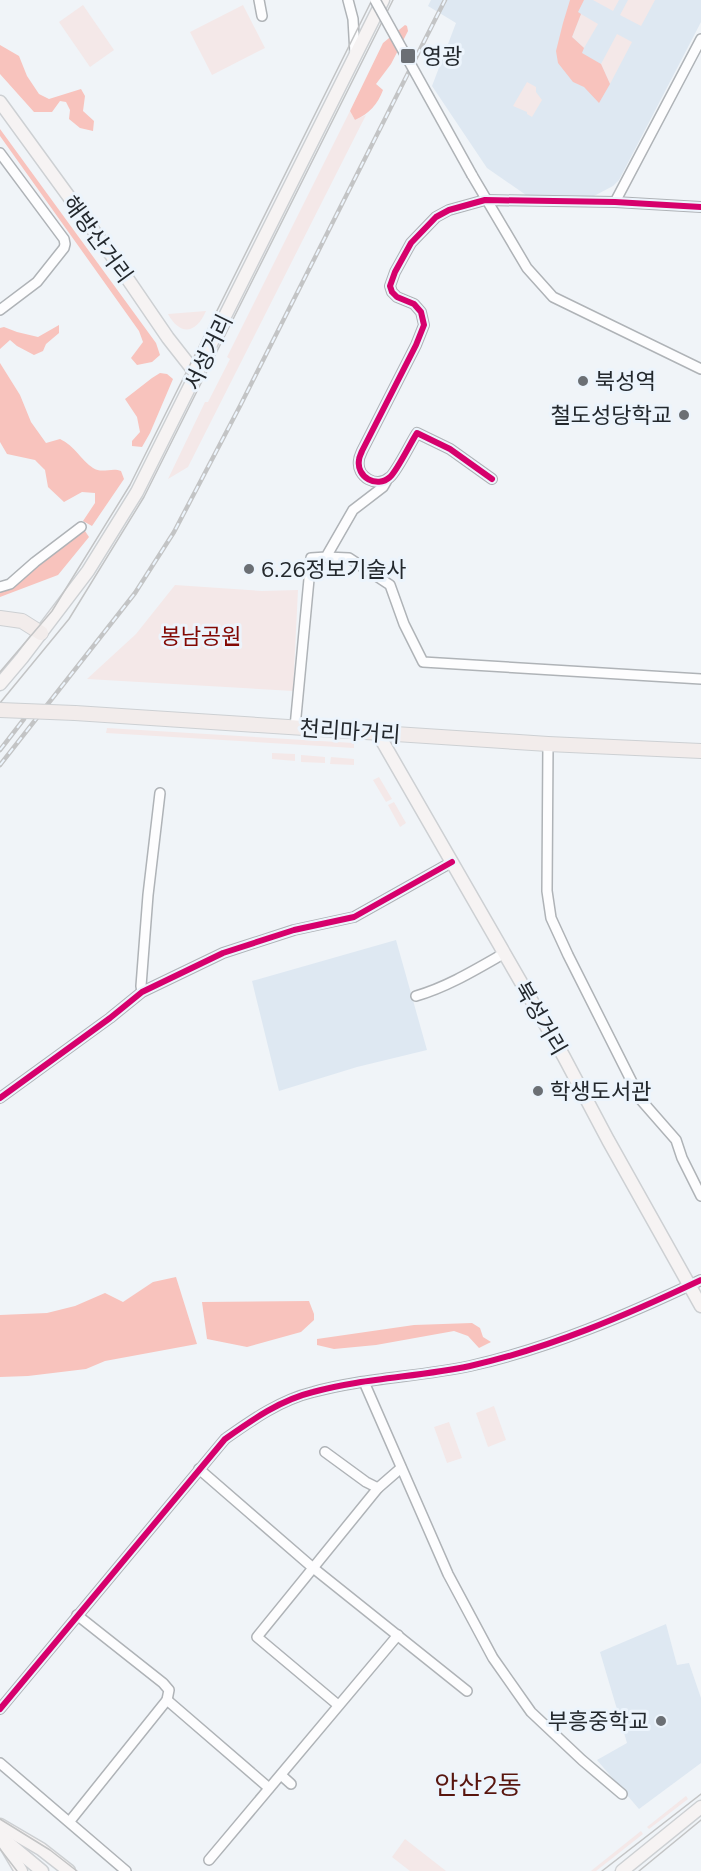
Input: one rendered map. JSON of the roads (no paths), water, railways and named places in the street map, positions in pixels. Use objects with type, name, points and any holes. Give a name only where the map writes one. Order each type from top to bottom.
[{"type":"highway","points":[[0,618],[22,621],[41,633]]},
{"type":"highway","name":"천리마거리","points":[[0,710],[548,744],[701,751]]},
{"type":"main road","name":"서성거리","points":[[0,684],[88,571],[137,492],[383,0]]},
{"type":"main road","name":"해방산거리","points":[[0,103],[197,375]]},
{"type":"main road","name":"북성거리","points":[[377,732],[567,1063],[701,1306]]},
{"type":"main road","points":[[622,1871],[701,1807]]},
{"type":"main road","points":[[0,1825],[41,1849],[69,1871]]},
{"type":"main road","points":[[1,1837],[21,1871]]},
{"type":"main road","points":[[1,1837],[42,1871]]},
{"type":"street","points":[[259,0],[262,16]]},
{"type":"street","points":[[348,0],[354,18],[355,32],[355,52],[349,70]]},
{"type":"street","points":[[375,0],[485,200],[527,268],[553,297],[701,369]]},
{"type":"street","points":[[615,202],[701,39]]},
{"type":"street","points":[[0,153],[64,239],[65,244],[44,276],[0,310]]},
{"type":"street","points":[[492,479],[450,449],[417,433],[391,477],[380,483],[372,482],[360,470],[358,461],[362,451],[417,345],[423,325],[421,312],[414,304],[397,297],[390,286],[411,243],[436,217],[449,210],[485,200],[615,202],[701,207]]},
{"type":"street","points":[[365,477],[364,484],[369,498]]},
{"type":"street","points":[[326,557],[353,510],[383,487],[387,479]]},
{"type":"street","points":[[0,587],[10,584],[81,527]]},
{"type":"street","points":[[296,727],[311,558],[349,558],[390,585],[404,624],[423,662],[701,680]]},
{"type":"street","points":[[548,744],[547,891],[551,918],[641,1100],[676,1140],[682,1158],[701,1196]]},
{"type":"street","points":[[142,992],[148,896],[160,793]]},
{"type":"street","points":[[0,1098],[142,992],[223,953],[294,930],[354,917],[452,862]]},
{"type":"street","points":[[416,996],[458,980],[503,954]]},
{"type":"street","points":[[0,1709],[225,1439],[265,1412],[311,1392],[468,1366],[507,1356],[557,1340],[701,1280]]},
{"type":"street","points":[[364,1382],[448,1574],[493,1658],[531,1712],[622,1794]]},
{"type":"street","points":[[325,1452],[378,1488]]},
{"type":"street","points":[[338,1705],[257,1637],[378,1488],[401,1468]]},
{"type":"street","points":[[199,1469],[312,1567],[467,1691]]},
{"type":"street","points":[[70,1821],[167,1700],[169,1690],[78,1615]]},
{"type":"street","points":[[209,1860],[398,1635]]},
{"type":"street","points":[[167,1700],[269,1788]]},
{"type":"street","points":[[0,1762],[126,1871]]},
{"type":"street","points":[[281,1775],[291,1784]]},
{"type":"tram line","points":[[0,672],[52,611],[130,485],[372,0]]},
{"type":"tram line","points":[[0,703],[69,619],[144,497],[393,0]]},
{"type":"tram line","points":[[602,1871],[701,1794]]},
{"type":"tram line","points":[[0,1819],[50,1850],[77,1871]]},
{"type":"tram line","points":[[639,1871],[701,1820]]},
{"type":"tram line","points":[[0,1849],[17,1871]]},
{"type":"railway","points":[[0,765],[135,593],[174,532],[445,0]]},
{"type":"railway","points":[[0,750],[24,719]]},
{"type":"place","name":"영광","points":[[408,56]]},
{"type":"place","name":"북성역","points":[[583,381]]},
{"type":"place","name":"철도성당학교","points":[[684,415]]},
{"type":"place","name":"6.26정보기술사","points":[[249,569]]},
{"type":"place","name":"학생도서관","points":[[538,1091]]},
{"type":"place","name":"부흥중학교","points":[[661,1721]]},
{"type":"district","name":"안산2동","points":[[478,1785]]},
{"type":"park label","name":"봉남공원","points":[[201,636]]}]
